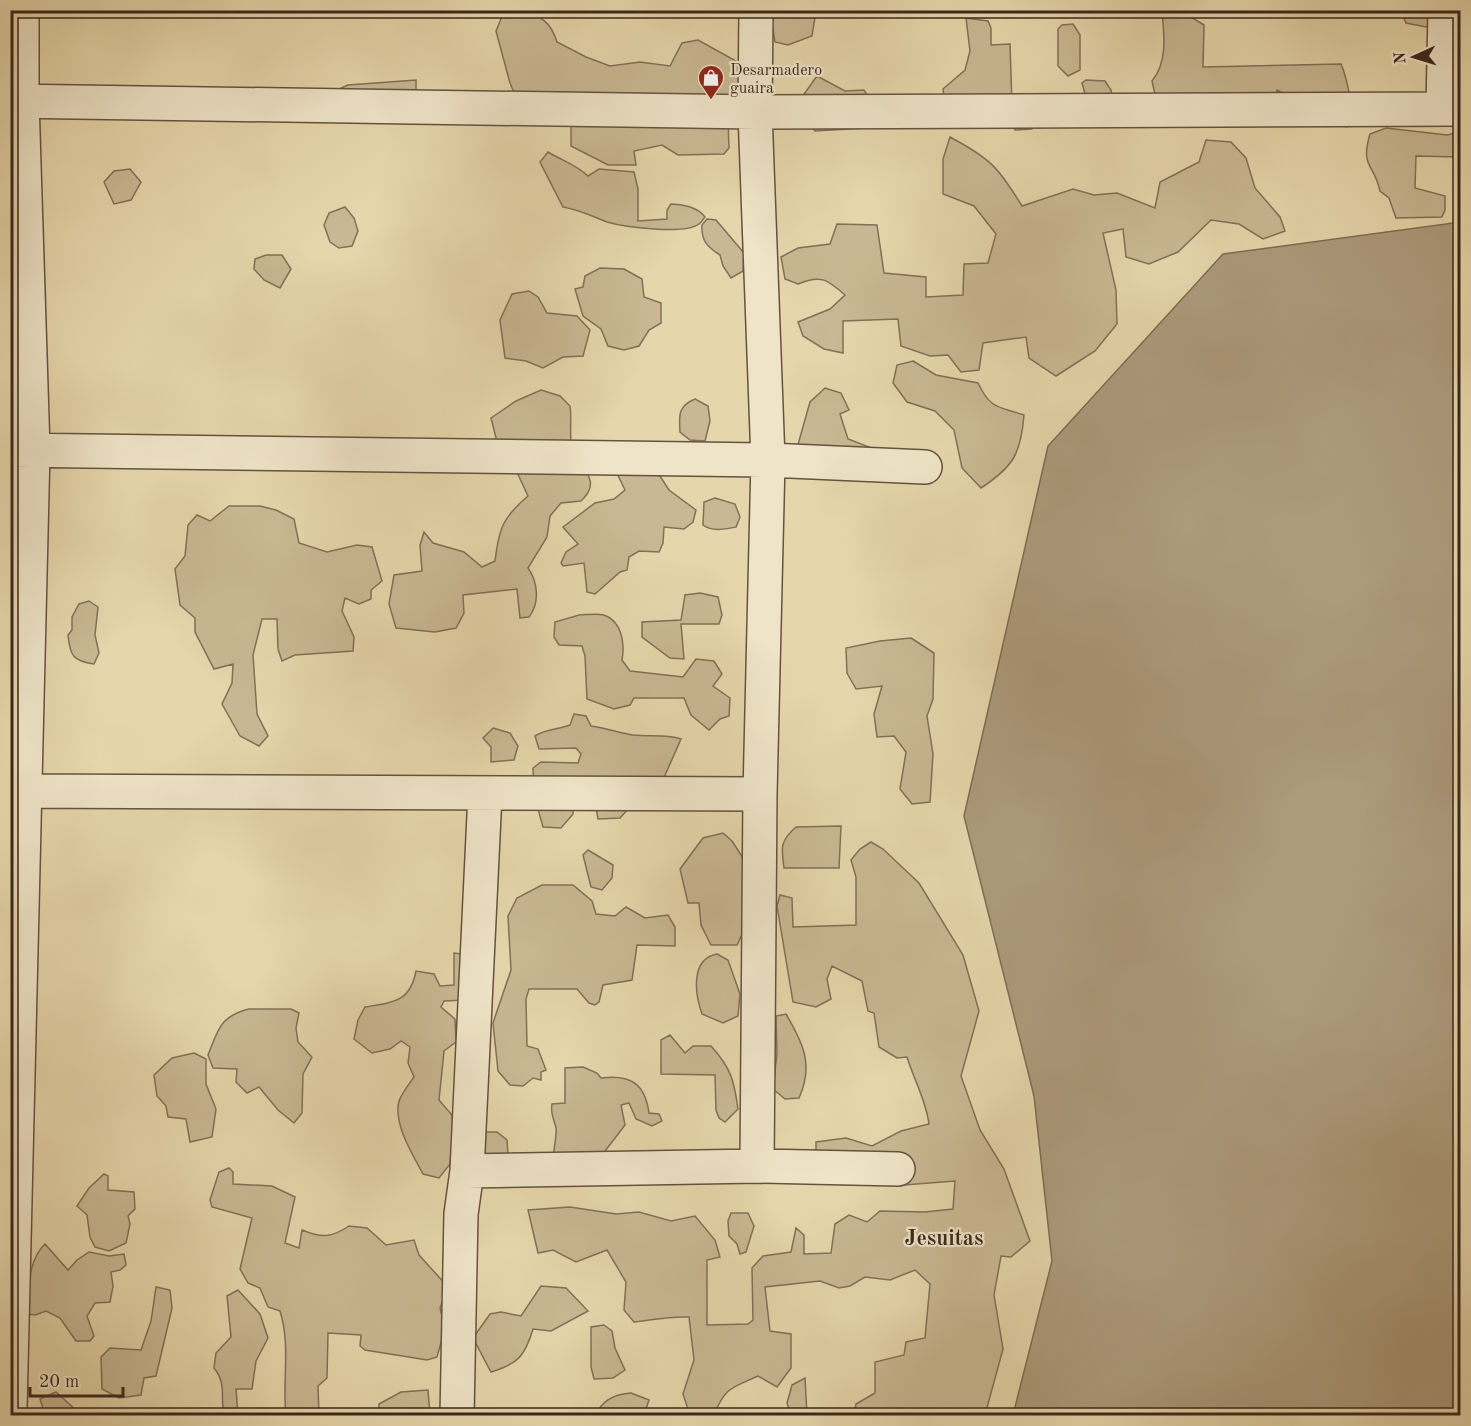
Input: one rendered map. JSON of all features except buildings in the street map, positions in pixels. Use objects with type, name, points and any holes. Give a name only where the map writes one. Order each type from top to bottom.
[{"type":"street","points":[[10,1408],[22,450],[16,101],[22,10]]},
{"type":"street","points":[[756,10],[755,112],[768,460],[760,794],[758,1166]]},
{"type":"street","points":[[16,101],[755,112],[1452,109],[1445,10]]},
{"type":"street","points":[[22,450],[768,460],[925,467]]},
{"type":"street","points":[[19,791],[760,794]]},
{"type":"street","points":[[457,1416],[461,1214],[467,1171],[485,794]]},
{"type":"street","points":[[467,1171],[758,1166],[898,1169]]},
{"type":"shaded area","points":[[770,11],[816,11],[812,36],[788,45],[775,42]]},
{"type":"shaded area","points":[[1162,11],[1190,11],[1191,17],[1204,25],[1203,67],[1341,64],[1356,124],[1346,127],[1324,111],[1277,90],[1275,108],[1156,99],[1152,81],[1163,57]]},
{"type":"shaded area","points":[[1401,11],[1435,11],[1434,20],[1426,27],[1406,23]]},
{"type":"shaded area","points":[[522,13],[545,21],[557,42],[610,66],[640,62],[670,66],[682,43],[698,40],[736,61],[745,90],[728,119],[729,148],[724,154],[678,155],[662,145],[634,151],[636,165],[608,165],[571,146],[571,125],[524,117],[510,83],[496,31],[503,14]]},
{"type":"shaded area","points":[[966,18],[988,21],[991,28],[991,45],[1010,44],[1012,105],[1041,109],[1032,129],[1015,130],[1008,113],[978,127],[964,128],[945,107],[943,89],[965,70],[970,51]]},
{"type":"shaded area","points":[[1073,24],[1080,35],[1080,70],[1068,76],[1058,66],[1058,29],[1062,25]]},
{"type":"shaded area","points":[[817,76],[845,91],[864,90],[880,115],[866,128],[815,131],[804,117],[802,97]]},
{"type":"shaded area","points":[[416,80],[416,91],[334,106],[339,89],[348,85]]},
{"type":"shaded area","points":[[1086,80],[1105,81],[1111,90],[1115,110],[1088,104],[1082,83]]},
{"type":"shaded area","points":[[1386,128],[1447,135],[1460,132],[1460,157],[1416,156],[1415,188],[1445,196],[1445,210],[1442,217],[1396,218],[1389,198],[1380,191],[1366,153],[1370,134]]},
{"type":"shaded area","points":[[950,137],[992,165],[1022,206],[1073,189],[1094,195],[1117,193],[1155,208],[1160,182],[1199,162],[1206,140],[1231,142],[1246,158],[1255,188],[1280,217],[1285,231],[1263,239],[1239,224],[1211,220],[1178,252],[1149,264],[1126,257],[1123,229],[1103,233],[1116,290],[1117,324],[1095,351],[1056,376],[1029,358],[1026,337],[983,343],[979,370],[961,372],[948,355],[930,356],[901,346],[898,319],[843,321],[843,353],[824,349],[803,336],[798,322],[830,309],[845,295],[824,280],[813,279],[798,284],[785,279],[781,257],[798,248],[830,244],[837,224],[877,225],[884,273],[926,277],[926,297],[963,295],[964,264],[988,263],[996,234],[974,206],[943,194],[943,159]]},
{"type":"shaded area","points":[[548,152],[588,176],[599,169],[634,172],[638,189],[638,221],[667,219],[667,210],[671,204],[694,208],[705,217],[692,227],[668,230],[607,222],[563,207],[540,162]]},
{"type":"shaded area","points":[[130,169],[141,182],[131,200],[114,204],[104,182],[114,171]]},
{"type":"shaded area","points":[[345,207],[354,218],[358,231],[352,246],[339,248],[330,242],[324,225],[329,213]]},
{"type":"shaded area","points":[[707,219],[716,220],[744,253],[743,271],[731,278],[723,266],[720,255],[708,246],[704,239],[702,225]]},
{"type":"shaded area","points":[[1460,222],[1460,1415],[1013,1415],[1052,1261],[1034,1096],[964,816],[1048,446],[1223,254]]},
{"type":"shaded area","points":[[266,255],[282,255],[291,269],[280,288],[264,280],[254,269],[255,259]]},
{"type":"shaded area","points":[[600,268],[624,269],[642,279],[644,297],[661,303],[661,323],[649,330],[639,346],[624,350],[608,346],[601,329],[583,316],[575,289],[583,287],[585,276]]},
{"type":"shaded area","points":[[529,291],[538,297],[547,313],[577,316],[590,330],[583,356],[563,357],[543,368],[526,361],[505,358],[500,320],[512,294]]},
{"type":"shaded area","points":[[913,361],[936,375],[978,383],[991,403],[1024,415],[1018,450],[1008,466],[981,488],[962,468],[954,430],[935,411],[907,402],[893,383],[897,365]]},
{"type":"shaded area","points":[[825,388],[841,393],[849,410],[840,414],[848,439],[874,449],[797,448],[810,402]]},
{"type":"shaded area","points":[[541,390],[560,396],[570,406],[572,449],[588,474],[590,487],[588,494],[581,501],[561,503],[550,516],[547,537],[528,568],[536,586],[533,611],[529,617],[520,618],[517,589],[463,595],[464,613],[456,628],[435,632],[396,628],[389,604],[394,575],[422,571],[420,545],[424,532],[433,543],[464,552],[482,567],[495,561],[503,525],[512,511],[528,496],[514,466],[499,450],[491,418],[516,401]]},
{"type":"shaded area","points":[[695,399],[708,406],[710,421],[705,441],[690,440],[680,432],[681,412],[685,405]]},
{"type":"shaded area","points":[[612,463],[656,470],[669,490],[696,510],[693,522],[684,529],[664,527],[663,543],[659,552],[639,551],[629,557],[627,570],[620,572],[595,594],[587,592],[584,563],[563,566],[561,563],[566,552],[578,544],[563,527],[595,503],[614,499],[625,490]]},
{"type":"shaded area","points":[[715,498],[735,504],[740,517],[736,527],[715,529],[703,525],[704,502]]},
{"type":"shaded area","points":[[229,506],[260,506],[276,510],[294,519],[299,543],[327,552],[357,545],[372,547],[382,581],[371,590],[371,599],[359,604],[345,598],[342,611],[354,637],[353,651],[295,655],[282,661],[278,649],[277,619],[262,619],[253,655],[257,714],[268,736],[259,746],[240,736],[222,704],[232,683],[233,664],[214,669],[195,632],[195,618],[180,605],[175,569],[185,556],[188,525],[197,515],[210,521]]},
{"type":"shaded area","points":[[700,593],[718,597],[722,615],[719,624],[681,624],[684,659],[670,658],[642,637],[642,622],[681,620],[685,595]]},
{"type":"shaded area","points":[[89,601],[98,607],[95,635],[99,653],[94,664],[81,661],[74,656],[68,635],[72,630],[72,617],[79,604]]},
{"type":"shaded area","points":[[601,614],[615,622],[621,634],[622,660],[630,671],[683,677],[696,659],[714,661],[722,674],[713,686],[730,698],[729,716],[720,719],[709,730],[691,715],[684,698],[634,698],[630,705],[614,709],[587,699],[585,656],[582,646],[559,645],[554,637],[555,622],[579,615]]},
{"type":"shaded area","points":[[911,638],[934,653],[933,699],[927,716],[933,754],[930,802],[912,804],[900,789],[906,752],[894,736],[877,737],[874,714],[882,686],[856,689],[847,673],[846,648]]},
{"type":"shaded area","points":[[574,714],[586,716],[591,726],[633,735],[681,739],[662,782],[637,799],[620,818],[598,819],[595,802],[574,788],[573,814],[561,828],[543,827],[534,795],[533,768],[541,762],[578,763],[581,754],[576,748],[539,749],[535,736],[570,725]]},
{"type":"shaded area","points":[[493,728],[510,733],[518,746],[514,760],[491,762],[491,747],[483,738]]},
{"type":"shaded area","points":[[841,826],[839,868],[784,868],[782,855],[784,841],[796,827]]},
{"type":"shaded area","points":[[723,833],[732,841],[745,861],[746,926],[737,945],[711,945],[701,925],[699,903],[688,903],[680,869],[703,838]]},
{"type":"shaded area","points":[[871,842],[883,849],[919,883],[963,955],[979,1011],[961,1076],[980,1130],[1004,1169],[1030,1241],[1011,1257],[1001,1256],[994,1295],[1003,1349],[985,1415],[854,1415],[856,1404],[875,1393],[875,1362],[904,1355],[906,1342],[925,1338],[930,1284],[915,1270],[890,1280],[865,1277],[850,1286],[839,1288],[820,1281],[765,1287],[770,1331],[791,1334],[791,1368],[777,1387],[758,1376],[736,1386],[722,1399],[714,1415],[689,1412],[683,1394],[694,1360],[689,1317],[634,1322],[624,1310],[626,1282],[607,1250],[576,1262],[553,1250],[538,1253],[528,1210],[570,1207],[616,1214],[639,1212],[671,1221],[695,1216],[715,1240],[720,1257],[707,1260],[707,1325],[748,1324],[753,1320],[752,1268],[763,1256],[791,1252],[796,1228],[804,1235],[804,1254],[831,1253],[835,1224],[849,1215],[867,1222],[880,1211],[925,1212],[953,1209],[955,1181],[904,1185],[885,1178],[816,1164],[816,1142],[846,1138],[872,1146],[901,1131],[929,1124],[923,1098],[907,1057],[897,1058],[879,1047],[874,1013],[868,1011],[862,981],[832,966],[827,979],[831,999],[816,1007],[793,1002],[777,906],[780,895],[792,898],[793,927],[856,925],[856,877],[851,860],[860,849]]},
{"type":"shaded area","points":[[588,850],[613,865],[612,878],[602,890],[591,887],[583,855]]},
{"type":"shaded area","points":[[542,885],[573,885],[592,901],[596,914],[615,916],[626,907],[645,918],[668,915],[675,927],[675,946],[637,945],[632,980],[603,985],[599,1002],[595,1005],[589,1003],[577,989],[529,989],[526,999],[527,1046],[538,1049],[546,1070],[541,1072],[541,1080],[533,1078],[523,1086],[510,1085],[498,1071],[493,1023],[511,970],[508,916],[517,898]]},
{"type":"shaded area","points":[[454,953],[468,955],[465,1000],[444,1001],[441,1007],[455,1019],[456,1042],[444,1051],[439,1100],[452,1115],[458,1148],[451,1153],[450,1164],[439,1178],[423,1174],[401,1129],[399,1101],[414,1077],[408,1063],[410,1047],[401,1041],[390,1049],[372,1053],[354,1039],[358,1020],[365,1007],[392,1002],[405,995],[410,989],[416,971],[434,974],[440,986],[454,985]]},
{"type":"shaded area","points":[[717,954],[728,960],[740,994],[738,1016],[723,1023],[702,1014],[697,988],[697,978],[702,963],[708,957]]},
{"type":"shaded area","points":[[249,1009],[291,1009],[299,1013],[296,1028],[298,1042],[312,1057],[303,1074],[302,1113],[294,1123],[278,1110],[259,1087],[247,1093],[236,1082],[237,1069],[213,1068],[208,1055],[221,1025],[239,1012]]},
{"type":"shaded area","points":[[786,1014],[802,1045],[806,1075],[799,1098],[785,1099],[773,1089],[777,1053],[776,1016]]},
{"type":"shaded area","points":[[670,1035],[685,1053],[693,1046],[711,1046],[723,1061],[733,1082],[738,1109],[725,1122],[719,1118],[716,1110],[715,1075],[661,1074],[661,1040]]},
{"type":"shaded area","points":[[194,1053],[206,1059],[206,1084],[216,1109],[212,1137],[190,1142],[186,1119],[168,1117],[166,1106],[157,1096],[154,1075],[172,1058]]},
{"type":"shaded area","points":[[583,1067],[597,1073],[601,1078],[621,1078],[635,1083],[644,1095],[649,1113],[659,1114],[662,1121],[652,1126],[636,1119],[629,1103],[621,1105],[625,1125],[602,1155],[554,1163],[556,1128],[552,1104],[565,1103],[565,1068]]},
{"type":"shaded area","points":[[487,1132],[497,1132],[507,1140],[508,1155],[482,1170],[479,1140]]},
{"type":"shaded area","points":[[229,1168],[233,1172],[233,1184],[272,1186],[295,1197],[285,1243],[299,1248],[302,1230],[326,1236],[349,1226],[367,1228],[386,1245],[414,1240],[419,1255],[448,1287],[440,1308],[445,1329],[437,1357],[427,1360],[365,1350],[360,1346],[361,1335],[328,1333],[327,1378],[318,1386],[319,1415],[286,1415],[286,1350],[280,1311],[268,1307],[260,1288],[248,1283],[240,1269],[252,1218],[212,1207],[210,1200],[219,1172]]},
{"type":"shaded area","points":[[104,1174],[108,1176],[108,1190],[134,1192],[135,1209],[128,1216],[130,1224],[126,1243],[109,1251],[95,1247],[90,1237],[87,1215],[77,1206],[89,1188]]},
{"type":"shaded area","points":[[731,1213],[748,1213],[754,1226],[746,1252],[740,1254],[737,1244],[729,1236],[728,1221]]},
{"type":"shaded area","points":[[45,1244],[68,1270],[89,1252],[109,1256],[124,1254],[126,1265],[120,1270],[111,1272],[113,1286],[110,1302],[95,1303],[87,1316],[94,1336],[90,1341],[76,1341],[60,1318],[46,1311],[35,1315],[26,1314],[32,1268],[39,1251]]},
{"type":"shaded area","points":[[541,1286],[566,1288],[588,1311],[551,1331],[533,1329],[527,1346],[519,1358],[508,1366],[491,1372],[473,1338],[490,1314],[501,1312],[521,1316]]},
{"type":"shaded area","points":[[156,1287],[170,1290],[172,1308],[156,1376],[144,1378],[141,1395],[119,1398],[102,1389],[101,1357],[110,1348],[141,1350],[151,1321]]},
{"type":"shaded area","points":[[238,1290],[260,1314],[268,1338],[256,1361],[252,1389],[236,1389],[238,1415],[224,1415],[222,1385],[214,1368],[216,1353],[231,1337],[227,1296]]},
{"type":"shaded area","points":[[604,1325],[612,1331],[615,1348],[625,1370],[613,1378],[594,1379],[591,1367],[591,1327]]},
{"type":"shaded area","points":[[805,1378],[807,1415],[791,1415],[787,1403],[792,1385]]},
{"type":"shaded area","points":[[428,1390],[430,1415],[379,1415],[379,1404],[401,1392]]},
{"type":"shaded area","points":[[56,1392],[77,1411],[77,1415],[45,1415],[40,1399]]},
{"type":"shaded area","points":[[631,1393],[649,1400],[646,1409],[614,1410],[614,1415],[596,1415],[602,1405],[610,1399]]},
{"type":"place","name":"Desarmadero guaira","points":[[711,101]]},
{"type":"district","name":"Jesuitas","points":[[944,1237]]}]
